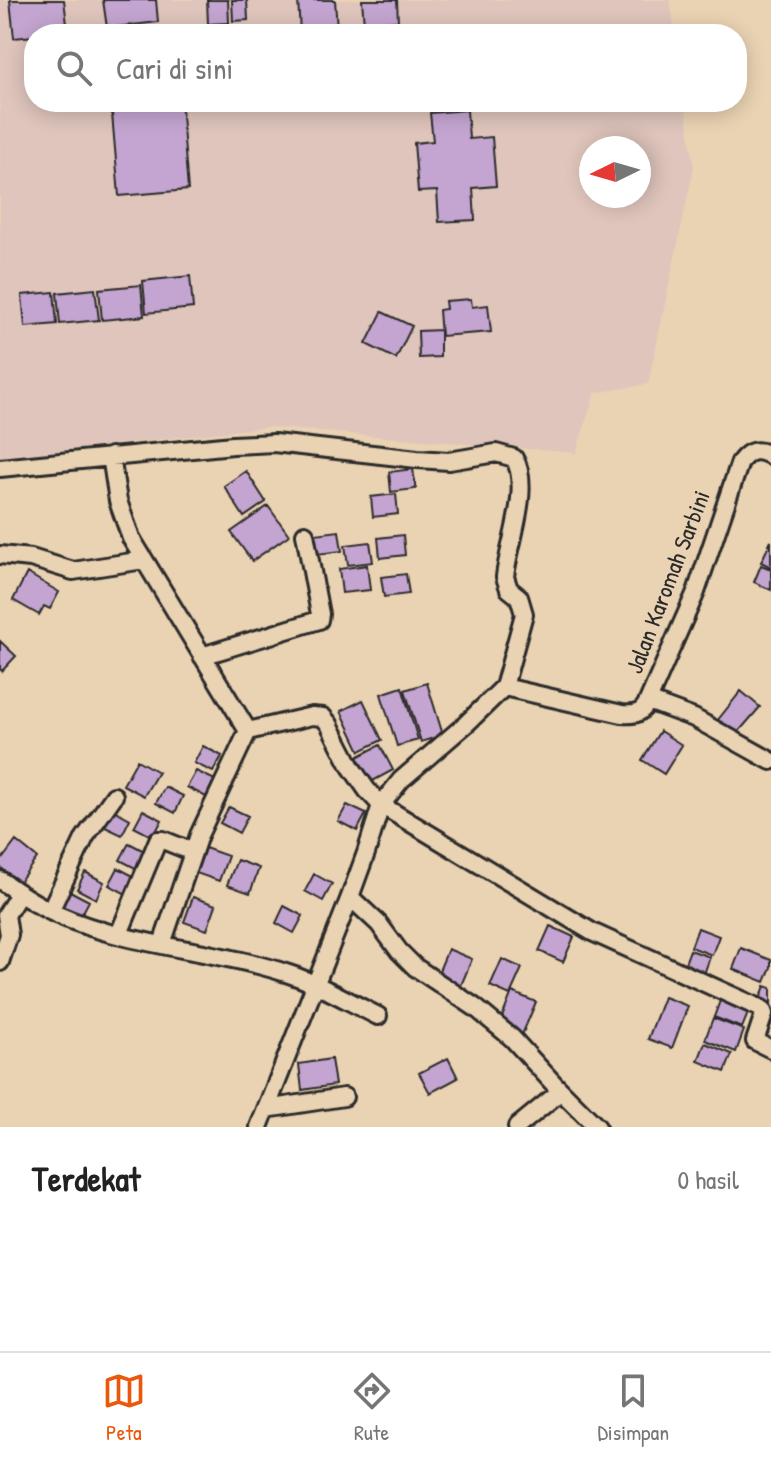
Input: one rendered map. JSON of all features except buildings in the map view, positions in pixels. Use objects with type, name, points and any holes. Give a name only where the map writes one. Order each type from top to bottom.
[{"type":"street","points":[[0,468],[274,443],[449,461],[496,453],[514,458],[519,466],[519,498],[505,577],[509,589],[519,597],[524,614],[504,687],[401,780],[381,805],[350,897],[259,1127]]},
{"type":"street","name":"Jalan Karomah Sarbini","points":[[504,687],[622,714],[640,713],[696,592],[740,462],[751,451],[763,451],[771,456]]},
{"type":"street","points":[[111,456],[118,501],[131,538],[248,731]]},
{"type":"street","points":[[202,656],[319,620],[305,534]]},
{"type":"street","points":[[0,555],[31,558],[73,571],[144,560]]},
{"type":"street","points":[[648,701],[694,718],[771,761]]},
{"type":"street","points":[[248,731],[312,716],[323,717],[351,767],[381,805],[592,932],[762,1009],[764,1014],[755,1041],[771,1049]]},
{"type":"street","points":[[162,944],[193,852],[248,731]]},
{"type":"street","points":[[50,911],[85,837],[114,796]]},
{"type":"street","points":[[119,934],[158,840],[193,852]]},
{"type":"street","points":[[0,880],[50,911],[95,928],[291,974],[378,1016]]},
{"type":"street","points":[[0,962],[9,935],[6,915],[19,894]]},
{"type":"street","points":[[350,897],[379,924],[415,967],[476,1008],[512,1038],[597,1127]]},
{"type":"street","points":[[517,1127],[561,1091]]},
{"type":"street","points":[[266,1109],[344,1097]]},
{"type":"shaded area","points":[[0,0],[670,0],[674,24],[24,24],[24,112],[686,112],[694,167],[648,384],[595,393],[576,453],[267,427],[0,458]]}]
